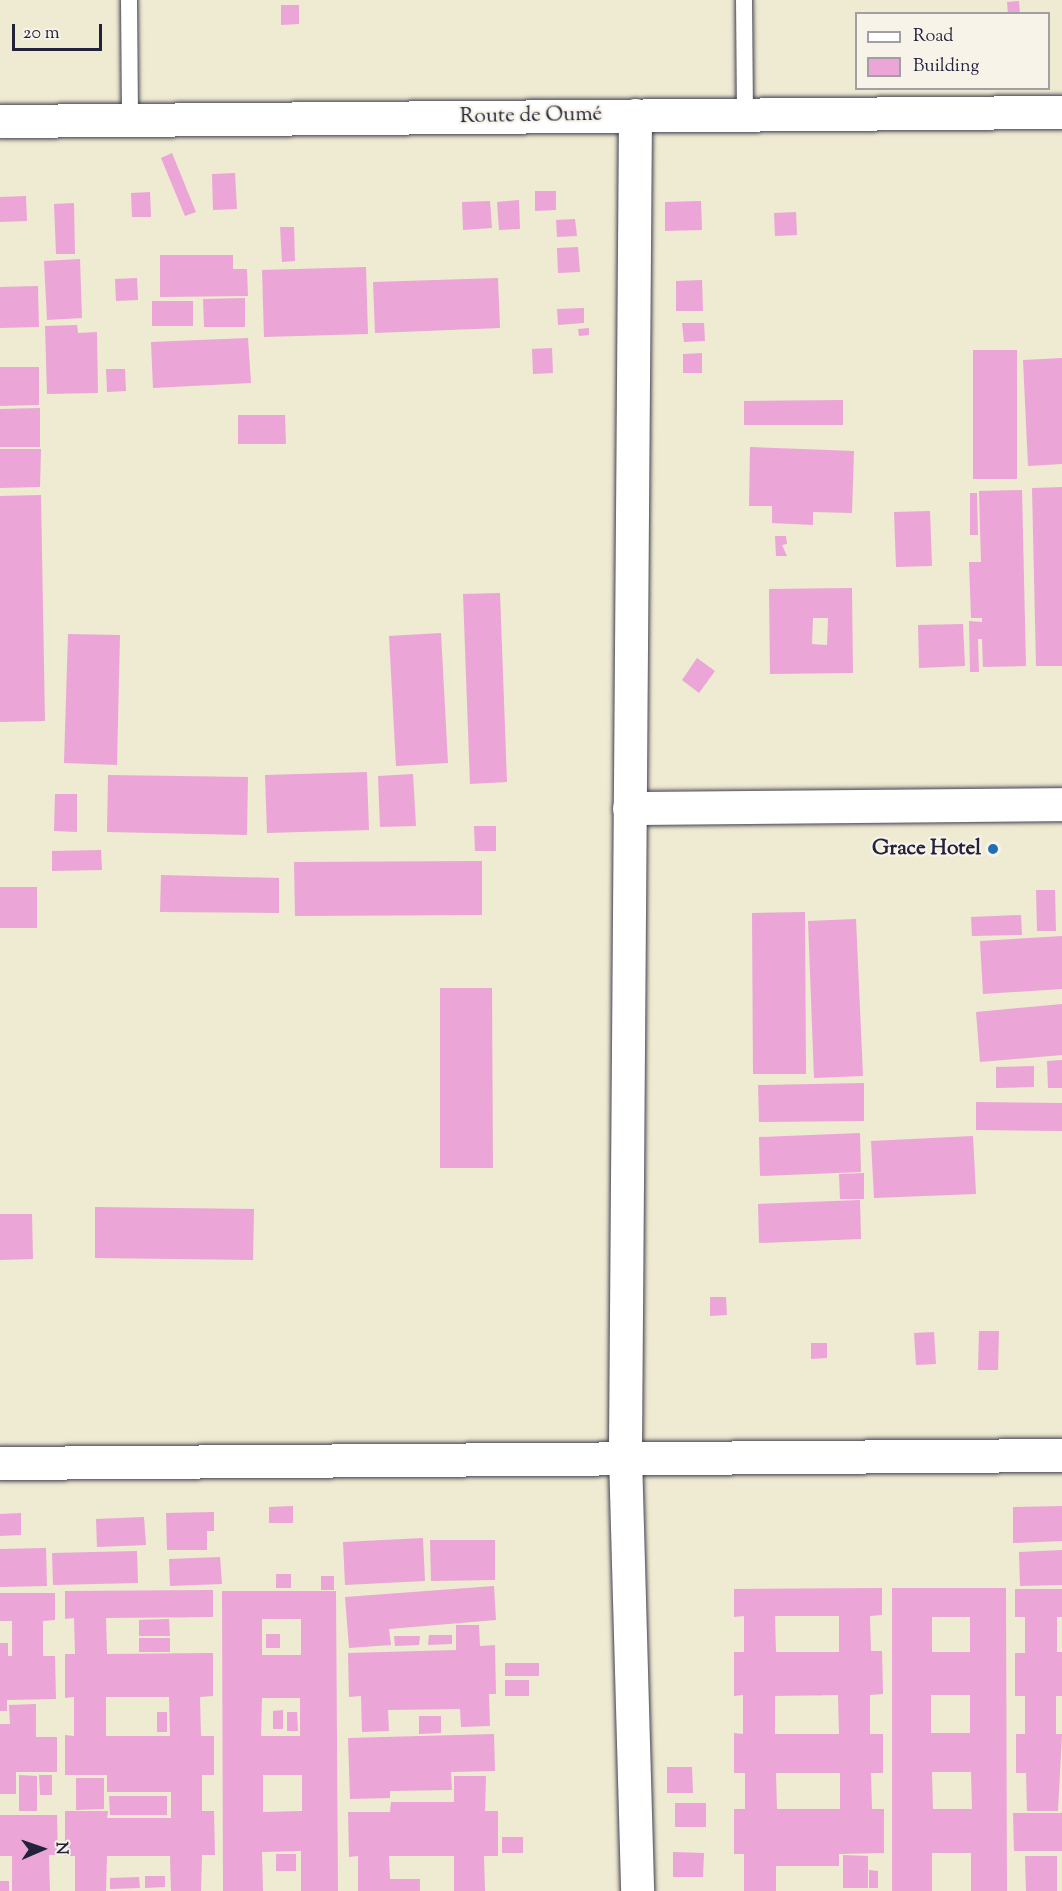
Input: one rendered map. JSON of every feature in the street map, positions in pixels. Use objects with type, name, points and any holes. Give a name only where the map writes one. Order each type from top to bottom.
[{"type":"street","name":"Route de Oumé","points":[[0,121],[1062,112]]},
{"type":"street","points":[[635,115],[625,1456],[637,1891]]},
{"type":"street","points":[[629,808],[1062,804]]},
{"type":"street","points":[[0,1463],[625,1456],[1062,1455]]},
{"type":"lane","points":[[129,0],[130,120]]},
{"type":"lane","points":[[744,0],[745,114]]},
{"type":"building","points":[[1019,1],[1020,12],[1008,12],[1007,2]]},
{"type":"building","points":[[281,5],[299,5],[299,24],[281,25]]},
{"type":"building","points":[[172,153],[196,212],[185,216],[161,158]]},
{"type":"building","points":[[235,173],[237,209],[213,210],[212,174]]},
{"type":"building","points":[[535,191],[556,191],[556,210],[535,211]]},
{"type":"building","points":[[150,192],[151,217],[132,217],[131,193]]},
{"type":"building","points":[[26,196],[27,221],[0,222],[0,197]]},
{"type":"building","points":[[519,200],[520,229],[499,230],[497,202]]},
{"type":"building","points":[[490,201],[492,228],[463,230],[462,202]]},
{"type":"building","points":[[701,201],[702,230],[665,231],[665,202]]},
{"type":"building","points":[[74,203],[75,254],[56,254],[54,204]]},
{"type":"building","points":[[796,212],[797,235],[775,236],[774,213]]},
{"type":"building","points":[[575,219],[577,236],[557,237],[556,220]]},
{"type":"building","points":[[280,227],[294,227],[295,261],[282,262]]},
{"type":"building","points":[[578,247],[580,272],[558,273],[557,248]]},
{"type":"building","points":[[160,255],[233,255],[233,269],[247,269],[248,296],[160,297]]},
{"type":"building","points":[[80,259],[82,318],[47,320],[44,261]]},
{"type":"building","points":[[366,267],[368,334],[264,337],[262,270]]},
{"type":"building","points":[[137,278],[138,300],[116,301],[115,279]]},
{"type":"building","points":[[498,278],[500,328],[375,333],[373,282]]},
{"type":"building","points":[[702,280],[703,311],[676,311],[676,281]]},
{"type":"building","points":[[38,286],[39,327],[0,328],[0,287]]},
{"type":"building","points":[[245,298],[245,327],[204,327],[203,299]]},
{"type":"building","points":[[152,301],[193,301],[193,326],[152,326]]},
{"type":"building","points":[[584,308],[584,323],[558,325],[557,309]]},
{"type":"building","points":[[682,323],[704,323],[705,341],[684,342]]},
{"type":"building","points":[[77,325],[78,333],[97,332],[98,393],[47,394],[45,326]]},
{"type":"building","points":[[589,328],[589,335],[579,336],[578,329]]},
{"type":"building","points":[[248,338],[251,383],[153,388],[151,342]]},
{"type":"building","points":[[552,348],[553,373],[533,374],[532,349]]},
{"type":"building","points":[[973,350],[1017,350],[1017,479],[973,479]]},
{"type":"building","points":[[702,353],[702,373],[683,373],[683,354]]},
{"type":"building","points":[[1062,358],[1062,464],[1028,466],[1023,360]]},
{"type":"building","points":[[0,367],[39,367],[39,405],[0,406]]},
{"type":"building","points":[[106,369],[125,369],[126,391],[107,392]]},
{"type":"building","points":[[843,400],[843,425],[744,425],[744,401]]},
{"type":"building","points":[[40,408],[40,447],[0,447],[0,409]]},
{"type":"building","points":[[238,415],[285,415],[286,444],[238,444]]},
{"type":"building","points":[[750,447],[854,451],[852,513],[813,512],[813,525],[772,523],[772,506],[749,506]]},
{"type":"building","points":[[0,449],[41,449],[40,487],[0,488]]},
{"type":"building","points":[[1062,487],[1062,666],[1036,666],[1032,488]]},
{"type":"building","points":[[1022,490],[1026,666],[983,667],[982,639],[978,639],[979,672],[970,672],[969,621],[982,622],[982,618],[971,618],[969,562],[981,562],[979,491]]},
{"type":"building","points":[[970,493],[977,493],[978,535],[970,535]]},
{"type":"building","points":[[41,495],[45,721],[0,722],[0,496]]},
{"type":"building","points":[[930,511],[932,566],[896,567],[894,512]]},
{"type":"building","points":[[775,536],[786,536],[787,544],[782,545],[787,556],[776,556]]},
{"type":"building","points":[[852,588],[853,673],[770,674],[769,589]],"holes":[[[813,618],[828,618],[827,645],[812,644]]]},
{"type":"building","points":[[500,593],[507,782],[470,784],[463,594]]},
{"type":"building","points":[[963,624],[965,666],[919,668],[918,625]]},
{"type":"building","points":[[441,633],[448,763],[396,766],[389,636]]},
{"type":"building","points":[[68,634],[120,635],[117,765],[64,763]]},
{"type":"building","points":[[697,658],[715,671],[699,693],[682,680]]},
{"type":"building","points":[[367,772],[369,830],[267,833],[265,775]]},
{"type":"building","points":[[413,774],[416,826],[380,827],[378,776]]},
{"type":"building","points":[[108,775],[248,777],[247,835],[107,832]]},
{"type":"building","points":[[55,794],[77,794],[77,832],[54,831]]},
{"type":"building","points":[[474,826],[496,826],[496,851],[475,851]]},
{"type":"building","points":[[101,850],[102,870],[52,871],[52,851]]},
{"type":"building","points":[[482,861],[482,915],[295,916],[294,862]]},
{"type":"building","points":[[161,875],[279,878],[279,913],[160,912]]},
{"type":"building","points":[[0,887],[37,887],[37,928],[0,928]]},
{"type":"building","points":[[1036,890],[1055,890],[1056,931],[1037,931]]},
{"type":"building","points":[[805,912],[806,1074],[753,1074],[752,913]]},
{"type":"building","points":[[1021,915],[1022,935],[972,936],[971,917]]},
{"type":"building","points":[[856,919],[863,1076],[814,1078],[808,921]]},
{"type":"building","points":[[1062,936],[1062,989],[983,994],[980,941]]},
{"type":"building","points":[[440,988],[492,988],[493,1168],[440,1168]]},
{"type":"building","points":[[1062,1004],[1062,1055],[980,1062],[976,1012]]},
{"type":"building","points":[[1062,1060],[1062,1088],[1048,1088],[1047,1061]]},
{"type":"building","points":[[1034,1066],[1034,1087],[996,1088],[996,1067]]},
{"type":"building","points":[[864,1083],[864,1121],[759,1122],[758,1085]]},
{"type":"building","points":[[976,1102],[1062,1103],[1062,1131],[976,1130]]},
{"type":"building","points":[[860,1133],[861,1172],[760,1176],[759,1137]]},
{"type":"building","points":[[973,1136],[976,1194],[874,1198],[871,1141]]},
{"type":"building","points":[[864,1173],[864,1199],[840,1199],[839,1174]]},
{"type":"building","points":[[860,1200],[861,1239],[759,1243],[758,1204]]},
{"type":"building","points":[[95,1207],[254,1209],[253,1260],[95,1258]]},
{"type":"building","points":[[0,1214],[32,1214],[33,1259],[0,1260]]},
{"type":"building","points":[[710,1297],[726,1297],[727,1315],[710,1316]]},
{"type":"building","points":[[979,1331],[999,1331],[998,1370],[978,1370]]},
{"type":"building","points":[[934,1332],[936,1364],[916,1365],[914,1333]]},
{"type":"building","points":[[811,1343],[827,1343],[827,1358],[811,1359]]},
{"type":"building","points":[[293,1506],[293,1523],[269,1523],[269,1507]]},
{"type":"building","points":[[1062,1506],[1062,1541],[1013,1543],[1013,1507]]},
{"type":"building","points":[[214,1512],[214,1531],[207,1531],[207,1550],[167,1550],[166,1513]]},
{"type":"building","points":[[21,1513],[21,1535],[0,1536],[0,1514]]},
{"type":"building","points":[[144,1517],[146,1545],[97,1547],[96,1519]]},
{"type":"building","points":[[423,1538],[425,1581],[345,1585],[343,1542]]},
{"type":"building","points":[[430,1540],[495,1540],[495,1580],[431,1581]]},
{"type":"building","points":[[46,1548],[47,1586],[0,1587],[0,1549]]},
{"type":"building","points":[[1062,1550],[1062,1585],[1020,1586],[1019,1552]]},
{"type":"building","points":[[137,1551],[138,1583],[53,1585],[52,1553]]},
{"type":"building","points":[[220,1557],[222,1584],[170,1586],[169,1559]]},
{"type":"building","points":[[276,1574],[291,1574],[291,1588],[276,1588]]},
{"type":"building","points":[[321,1576],[334,1576],[334,1590],[321,1590]]},
{"type":"building","points":[[494,1586],[496,1620],[389,1629],[391,1645],[349,1648],[345,1597]]},
{"type":"building","points":[[882,1588],[882,1615],[870,1616],[871,1651],[882,1651],[883,1694],[870,1695],[870,1734],[883,1734],[883,1773],[871,1773],[872,1809],[884,1809],[884,1853],[839,1854],[839,1866],[776,1866],[776,1891],[744,1891],[744,1854],[734,1854],[734,1809],[745,1809],[745,1773],[734,1773],[734,1733],[743,1734],[743,1695],[734,1696],[734,1652],[744,1652],[744,1616],[734,1617],[734,1589]],"holes":[[[775,1616],[839,1616],[839,1652],[776,1652]],[[838,1695],[839,1734],[775,1734],[775,1696]],[[776,1773],[840,1773],[840,1809],[777,1809]]]},
{"type":"building","points":[[892,1588],[1006,1588],[1007,1891],[971,1891],[971,1853],[932,1853],[932,1891],[892,1891]],"holes":[[[932,1617],[970,1617],[970,1652],[932,1652]],[[931,1695],[970,1695],[970,1733],[931,1733]],[[932,1772],[971,1772],[972,1809],[933,1809]]]},
{"type":"building","points":[[1015,1589],[1062,1589],[1062,1617],[1057,1617],[1057,1652],[1062,1652],[1062,1696],[1056,1696],[1056,1734],[1062,1734],[1058,1811],[1027,1811],[1026,1773],[1016,1773],[1016,1734],[1025,1734],[1025,1696],[1015,1696],[1015,1653],[1025,1653],[1025,1617],[1015,1617]]},
{"type":"building","points":[[213,1590],[213,1617],[106,1618],[107,1654],[213,1653],[213,1696],[200,1697],[201,1736],[214,1736],[214,1775],[202,1775],[202,1811],[214,1811],[215,1855],[202,1855],[201,1891],[171,1891],[170,1856],[107,1856],[106,1891],[75,1891],[75,1856],[65,1856],[65,1811],[108,1811],[107,1818],[171,1818],[171,1792],[107,1792],[107,1775],[65,1775],[65,1735],[74,1736],[74,1697],[65,1698],[65,1654],[75,1654],[74,1618],[65,1619],[65,1591]],"holes":[[[106,1697],[169,1697],[170,1736],[106,1736]]]},
{"type":"building","points":[[222,1591],[336,1591],[338,1891],[301,1891],[301,1851],[262,1852],[263,1891],[223,1891]],"holes":[[[262,1619],[301,1619],[301,1655],[262,1655]],[[262,1698],[300,1698],[300,1736],[261,1736]],[[263,1775],[302,1775],[302,1811],[263,1812]]]},
{"type":"building","points":[[0,1593],[55,1593],[55,1620],[43,1621],[43,1656],[55,1656],[56,1699],[7,1700],[7,1711],[0,1711],[0,1643],[8,1643],[8,1656],[12,1656],[12,1621],[0,1621]]},
{"type":"building","points":[[169,1619],[170,1636],[139,1636],[139,1620]]},
{"type":"building","points":[[456,1625],[479,1625],[480,1646],[495,1645],[496,1694],[489,1694],[490,1726],[461,1727],[460,1709],[388,1710],[389,1731],[362,1732],[361,1696],[349,1697],[348,1653],[456,1650]]},
{"type":"building","points":[[266,1634],[280,1634],[280,1648],[266,1648]]},
{"type":"building","points":[[429,1635],[452,1635],[452,1644],[428,1645]]},
{"type":"building","points":[[394,1636],[420,1636],[419,1645],[395,1646]]},
{"type":"building","points":[[139,1638],[170,1638],[170,1652],[139,1652]]},
{"type":"building","points":[[505,1663],[539,1663],[539,1676],[505,1676]]},
{"type":"building","points":[[505,1680],[529,1680],[529,1696],[505,1696]]},
{"type":"building","points":[[36,1704],[36,1737],[57,1737],[57,1772],[16,1772],[16,1794],[0,1794],[0,1724],[10,1724],[9,1705]]},
{"type":"building","points":[[283,1710],[283,1729],[273,1729],[273,1711]]},
{"type":"building","points":[[157,1712],[167,1712],[167,1732],[157,1732]]},
{"type":"building","points":[[287,1712],[297,1712],[298,1731],[287,1731]]},
{"type":"building","points":[[419,1716],[441,1716],[441,1733],[419,1734]]},
{"type":"building","points":[[494,1734],[495,1771],[451,1772],[452,1790],[390,1791],[390,1798],[350,1799],[348,1738]]},
{"type":"building","points":[[667,1767],[692,1767],[693,1793],[667,1793]]},
{"type":"building","points":[[19,1775],[37,1776],[37,1811],[19,1811]]},
{"type":"building","points":[[39,1775],[52,1775],[52,1795],[40,1795]]},
{"type":"building","points":[[454,1776],[486,1776],[485,1811],[498,1811],[498,1856],[484,1856],[485,1891],[454,1891],[454,1856],[389,1856],[390,1879],[420,1879],[420,1891],[358,1891],[358,1856],[349,1857],[348,1812],[390,1812],[391,1802],[454,1802]]},
{"type":"building","points":[[76,1778],[104,1778],[104,1809],[76,1810]]},
{"type":"building","points":[[109,1796],[167,1796],[167,1815],[110,1815]]},
{"type":"building","points":[[675,1803],[706,1803],[706,1827],[675,1827]]},
{"type":"building","points":[[1013,1813],[1062,1813],[1062,1851],[1014,1851]]},
{"type":"building","points":[[0,1815],[57,1815],[58,1855],[49,1855],[50,1891],[12,1891],[12,1856],[0,1856]]},
{"type":"building","points":[[502,1837],[523,1837],[523,1853],[502,1853]]},
{"type":"building","points":[[673,1852],[704,1853],[703,1877],[673,1877]]},
{"type":"building","points":[[276,1854],[296,1854],[296,1871],[276,1871]]},
{"type":"building","points":[[843,1855],[868,1856],[868,1888],[843,1888]]},
{"type":"building","points":[[1025,1856],[1057,1856],[1057,1891],[1026,1891]]},
{"type":"building","points":[[869,1870],[878,1871],[878,1888],[869,1888]]},
{"type":"building","points":[[145,1876],[165,1876],[165,1887],[145,1888]]},
{"type":"building","points":[[139,1877],[140,1888],[110,1889],[110,1878]]},
{"type":"building","points":[[0,1881],[9,1881],[9,1891],[0,1891]]},
{"type":"place","name":"Grace Hotel","points":[[993,849]]}]
